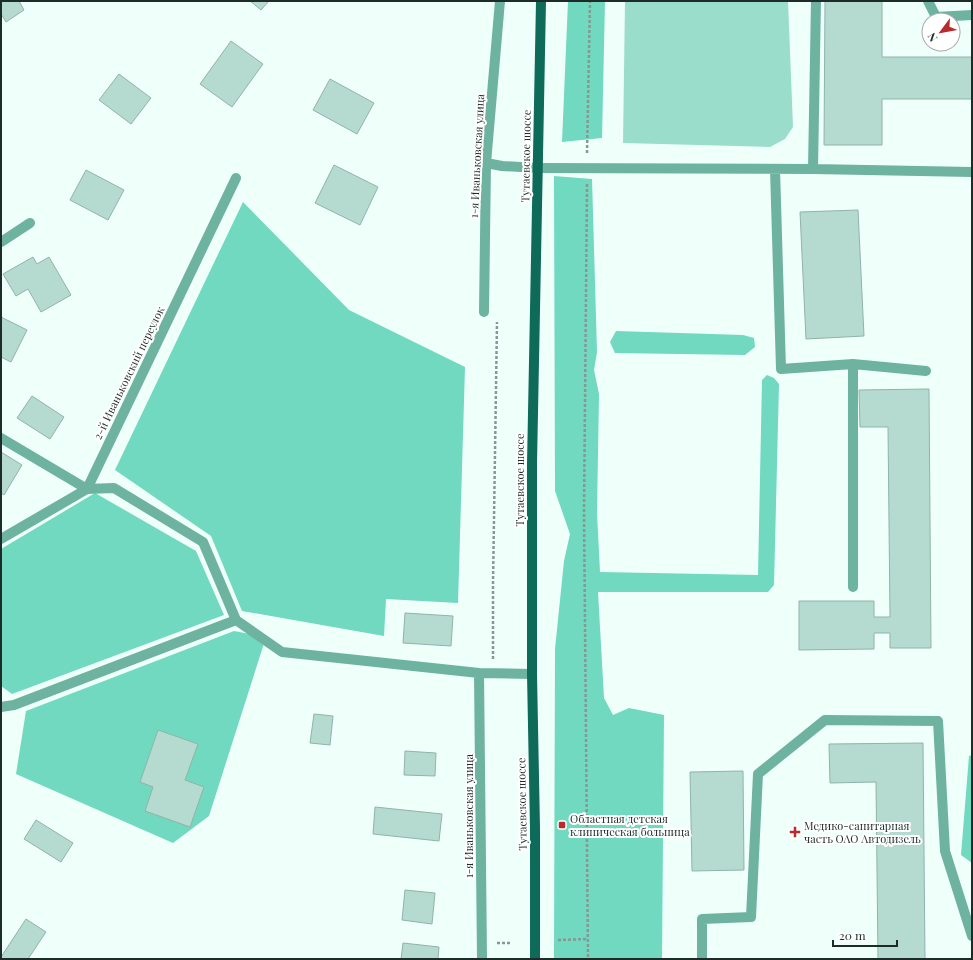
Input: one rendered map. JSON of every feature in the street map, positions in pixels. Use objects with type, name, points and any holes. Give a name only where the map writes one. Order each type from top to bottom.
[{"type":"main road","name":"Тутаевское шоссе","points":[[535,959],[535,835],[532,674],[532,464],[541,1]]},
{"type":"street","name":"1-я Иваньковская улица","points":[[484,312],[486,163],[500,1]]},
{"type":"street","points":[[813,169],[816,1]]},
{"type":"street","points":[[928,1],[936,17],[972,15]]},
{"type":"street","points":[[486,163],[502,166],[538,168],[813,169],[972,172]]},
{"type":"street","points":[[775,169],[781,369],[853,364],[926,371]]},
{"type":"street","name":"2-й Иваньковский переулок","points":[[87,489],[236,178]]},
{"type":"street","points":[[1,242],[30,224]]},
{"type":"street","points":[[852,587],[853,364]]},
{"type":"street","points":[[1,438],[87,489]]},
{"type":"street","points":[[1,539],[87,489],[114,488],[203,542],[236,620],[282,652],[480,673],[532,674]]},
{"type":"street","points":[[1,707],[14,705],[236,620]]},
{"type":"street","name":"1-я Иваньковская улица","points":[[480,673],[482,959]]},
{"type":"street","points":[[702,959],[702,919],[751,917],[758,774],[825,720],[938,721],[945,851],[972,936]]},
{"type":"path","points":[[588,959],[584,512],[590,1]]},
{"type":"path","points":[[493,673],[497,322]]},
{"type":"path","points":[[558,940],[587,939]]},
{"type":"path","points":[[495,943],[512,943]]},
{"type":"green space","points":[[568,1],[605,1],[602,138],[562,142]]},
{"type":"green space","points":[[625,1],[788,1],[793,127],[785,139],[770,147],[623,143]]},
{"type":"green space","points":[[554,176],[592,179],[597,352],[594,370],[599,394],[597,513],[600,572],[758,575],[762,380],[767,375],[774,378],[779,384],[774,585],[768,592],[598,592],[604,698],[613,715],[629,708],[664,715],[662,959],[554,959],[555,649],[564,561],[570,534],[555,491]]},
{"type":"green space","points":[[243,202],[349,310],[465,367],[458,603],[386,599],[384,636],[242,611],[211,536],[115,470]]},
{"type":"green space","points":[[616,331],[743,335],[754,338],[755,347],[745,355],[615,353],[610,342]]},
{"type":"green space","points":[[95,493],[196,551],[224,615],[12,694],[1,686],[1,549]]},
{"type":"green space","points":[[234,631],[266,637],[209,816],[173,843],[16,774],[26,711]]},
{"type":"green space","points":[[972,755],[972,863],[961,855],[969,756]]},
{"type":"building","points":[[1,1],[19,1],[24,10],[6,22],[1,14]]},
{"type":"building","points":[[250,1],[269,1],[261,10]]},
{"type":"building","points":[[825,1],[882,1],[882,57],[972,57],[972,99],[882,99],[882,145],[824,145]]},
{"type":"building","points":[[231,41],[263,64],[232,107],[200,84]]},
{"type":"building","points":[[119,74],[151,98],[131,124],[99,100]]},
{"type":"building","points":[[330,79],[374,103],[357,134],[313,110]]},
{"type":"building","points":[[334,165],[378,187],[360,225],[315,203]]},
{"type":"building","points":[[86,170],[124,190],[108,220],[70,200]]},
{"type":"building","points":[[858,210],[864,336],[806,339],[800,212]]},
{"type":"building","points":[[33,257],[37,264],[49,257],[71,295],[41,312],[28,289],[16,296],[3,274]]},
{"type":"building","points":[[1,317],[27,330],[11,362],[1,357]]},
{"type":"building","points":[[929,389],[931,648],[890,648],[890,633],[874,633],[874,649],[799,650],[799,601],[874,601],[874,617],[890,617],[888,427],[860,427],[859,390]]},
{"type":"building","points":[[32,396],[64,417],[50,439],[17,418]]},
{"type":"building","points":[[1,452],[22,465],[4,495],[1,493]]},
{"type":"building","points":[[405,613],[453,616],[451,646],[403,643]]},
{"type":"building","points":[[314,714],[333,716],[330,745],[310,743]]},
{"type":"building","points":[[158,730],[198,744],[185,780],[204,787],[190,827],[145,811],[153,787],[140,782]]},
{"type":"building","name":"Медико-санитарная часть ОАО Автодизель","points":[[923,743],[925,959],[878,959],[876,782],[830,783],[829,744]]},
{"type":"building","points":[[405,751],[436,753],[435,776],[404,775]]},
{"type":"building","points":[[743,771],[744,870],[692,871],[690,772]]},
{"type":"building","points":[[375,807],[442,814],[439,841],[373,834]]},
{"type":"building","points":[[36,820],[73,843],[61,862],[24,839]]},
{"type":"building","points":[[405,890],[435,893],[432,924],[402,920]]},
{"type":"building","points":[[26,919],[46,932],[28,959],[1,959],[1,957]]},
{"type":"building","points":[[403,943],[439,947],[438,959],[401,959]]},
{"type":"place","name":"Областная детская клиническая больница","points":[[562,825]]},
{"type":"place","name":"Медико-санитарная часть ОАО Автодизель","points":[[795,832]]}]
